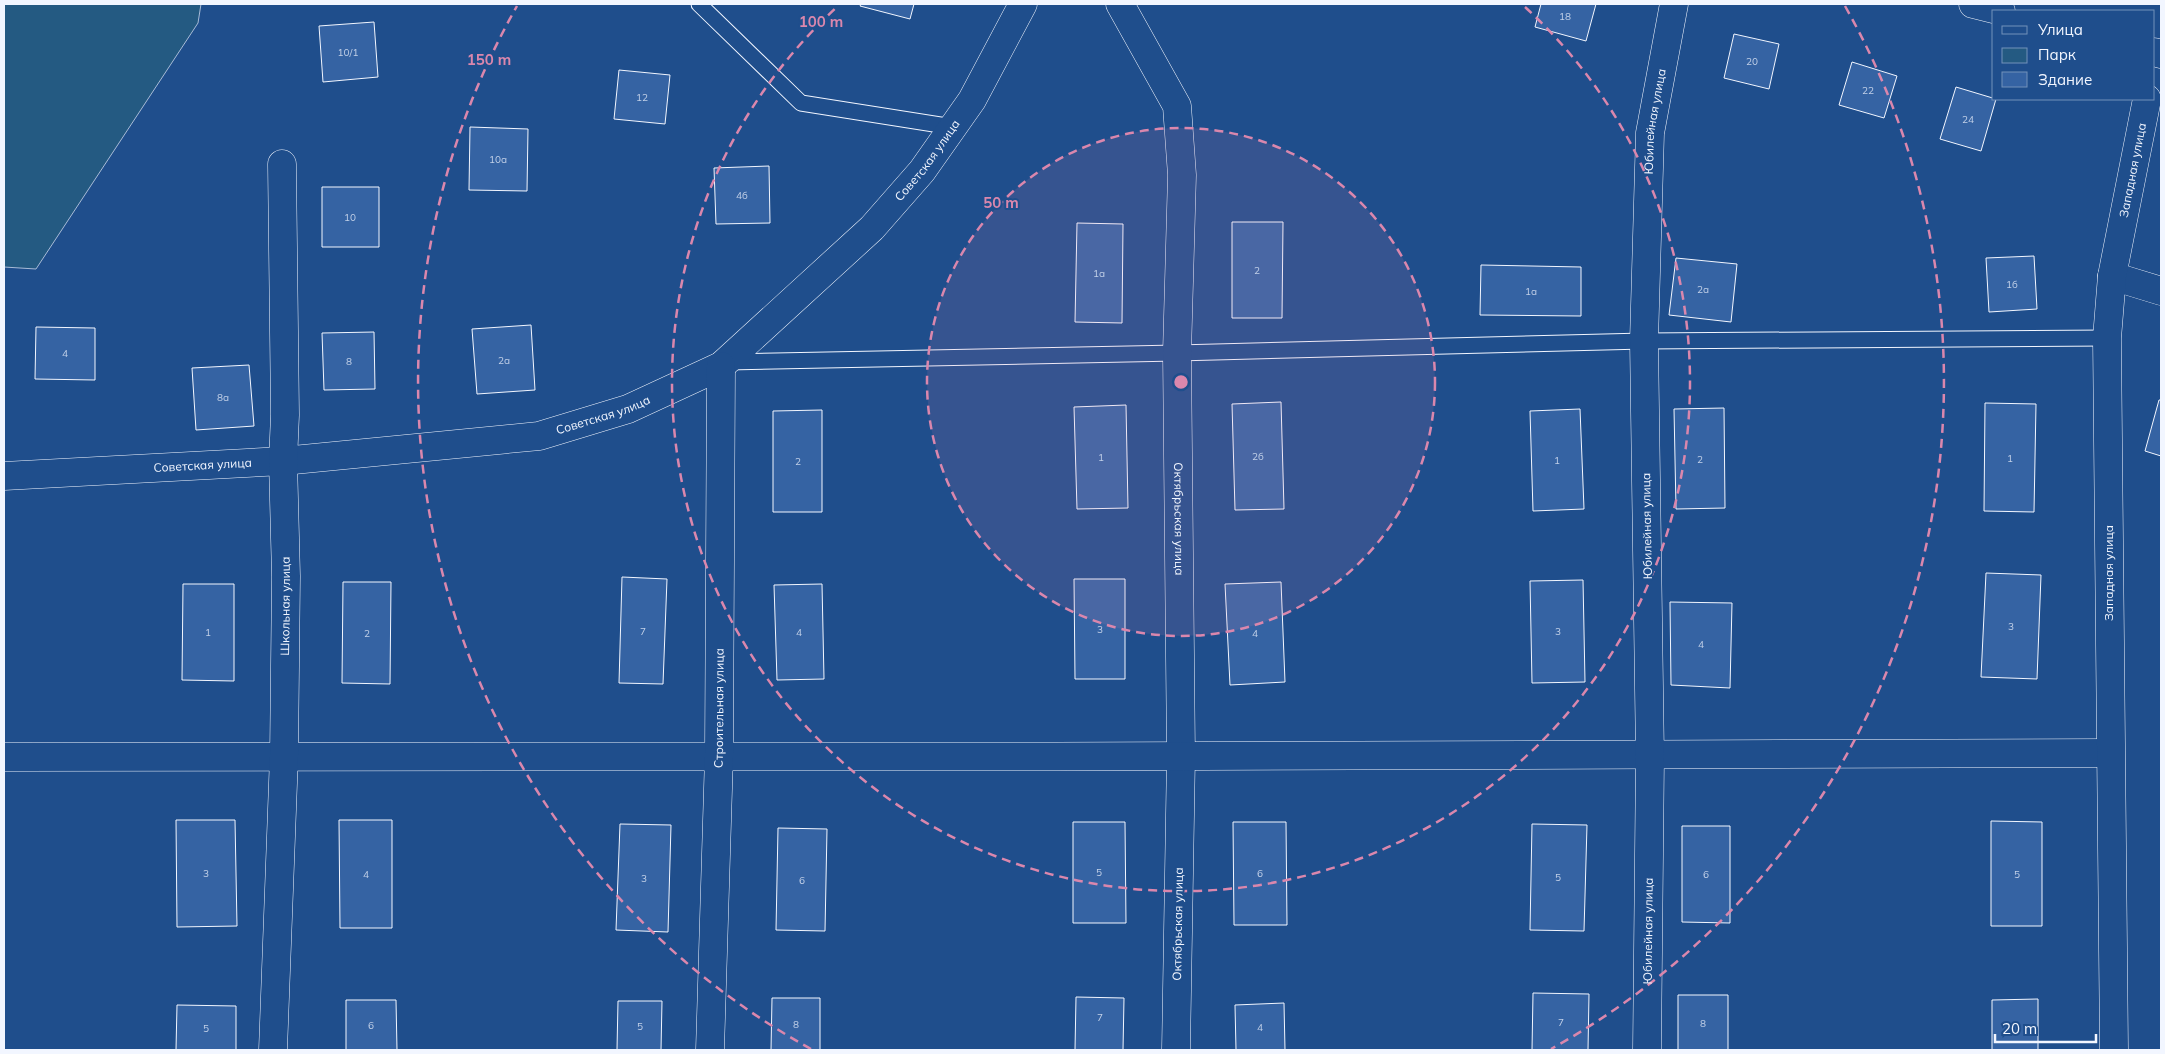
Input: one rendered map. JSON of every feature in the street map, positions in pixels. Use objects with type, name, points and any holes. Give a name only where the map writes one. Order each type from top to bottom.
[{"type":"street","name":"Советская улица","points":[[4,476],[283,461],[539,436],[628,409],[724,364],[872,228],[922,171],[972,100],[1023,4]]},
{"type":"street","name":"Октябрьская улица","points":[[1120,4],[1177,106],[1182,175],[1177,353],[1180,756],[1176,1050]]},
{"type":"street","name":"Юбилейная улица","points":[[1647,1050],[1650,757],[1644,341],[1650,133],[1674,4]]},
{"type":"street","points":[[1973,4],[1997,10]]},
{"type":"street","name":"Западная улица","points":[[2114,1050],[2107,338],[2112,276],[2147,100]]},
{"type":"street","name":"Школьная улица","points":[[274,1050],[284,756],[286,576],[283,461],[285,415],[282,164]]},
{"type":"street","points":[[2112,276],[2161,291]]},
{"type":"street","name":"Строительная улица","points":[[710,1050],[719,756],[724,364]]},
{"type":"street","points":[[4,757],[1650,757],[2110,753]]},
{"type":"lane","points":[[699,4],[801,103],[953,127]]},
{"type":"lane","points":[[724,364],[1644,341],[2107,338]]},
{"type":"green space","points":[[4,4],[201,4],[198,23],[36,269],[4,267]]},
{"type":"building","points":[[861,4],[914,4],[910,19],[860,6]]},
{"type":"building","points":[[1541,4],[1596,4],[1586,41],[1535,27]]},
{"type":"building","points":[[374,22],[378,77],[323,82],[319,26]]},
{"type":"building","points":[[1734,34],[1779,44],[1769,89],[1724,78]]},
{"type":"building","points":[[1852,62],[1897,76],[1884,118],[1839,105]]},
{"type":"building","points":[[619,70],[670,75],[665,124],[614,119]]},
{"type":"building","points":[[1956,87],[1996,100],[1981,151],[1940,139]]},
{"type":"building","points":[[470,127],[528,129],[527,191],[469,190]]},
{"type":"building","points":[[769,166],[770,223],[716,224],[714,168]]},
{"type":"building","points":[[322,187],[379,187],[379,247],[322,247]]},
{"type":"building","points":[[1232,222],[1283,222],[1282,318],[1232,318]]},
{"type":"building","points":[[1077,223],[1123,224],[1122,323],[1075,322]]},
{"type":"building","points":[[2034,256],[2037,309],[1989,312],[1986,258]]},
{"type":"building","points":[[1676,258],[1737,264],[1731,322],[1669,315]]},
{"type":"building","points":[[1481,265],[1581,267],[1581,316],[1480,315]]},
{"type":"building","points":[[531,325],[535,390],[477,394],[472,329]]},
{"type":"building","points":[[36,327],[95,328],[95,380],[35,379]]},
{"type":"building","points":[[374,332],[375,389],[324,390],[322,333]]},
{"type":"building","points":[[249,365],[254,426],[196,430],[192,368]]},
{"type":"building","points":[[2159,400],[2161,400],[2161,456],[2145,451]]},
{"type":"building","points":[[1281,402],[1284,509],[1235,510],[1232,404]]},
{"type":"building","points":[[1985,403],[2036,404],[2034,512],[1984,511]]},
{"type":"building","points":[[1126,405],[1128,508],[1077,509],[1074,407]]},
{"type":"building","points":[[1724,408],[1725,508],[1676,509],[1674,409]]},
{"type":"building","points":[[1580,409],[1584,509],[1533,511],[1530,411]]},
{"type":"building","points":[[822,410],[822,512],[773,512],[773,411]]},
{"type":"building","points":[[1986,573],[2041,575],[2037,679],[1981,677]]},
{"type":"building","points":[[622,577],[667,579],[663,684],[619,683]]},
{"type":"building","points":[[1074,579],[1125,579],[1125,679],[1075,679]]},
{"type":"building","points":[[1583,580],[1585,682],[1532,683],[1530,581]]},
{"type":"building","points":[[343,582],[391,582],[390,684],[342,683]]},
{"type":"building","points":[[1281,582],[1285,682],[1230,685],[1225,584]]},
{"type":"building","points":[[183,584],[234,584],[234,681],[182,680]]},
{"type":"building","points":[[822,584],[824,679],[777,680],[774,585]]},
{"type":"building","points":[[1670,602],[1732,603],[1730,688],[1671,685]]},
{"type":"building","points":[[176,820],[235,820],[237,926],[177,927]]},
{"type":"building","points":[[339,820],[392,820],[392,928],[340,928]]},
{"type":"building","points":[[1991,821],[2042,822],[2042,926],[1991,926]]},
{"type":"building","points":[[1073,822],[1125,822],[1126,923],[1073,923]]},
{"type":"building","points":[[1233,822],[1286,822],[1287,925],[1234,925]]},
{"type":"building","points":[[620,824],[671,825],[668,932],[616,930]]},
{"type":"building","points":[[1532,824],[1587,825],[1584,931],[1530,930]]},
{"type":"building","points":[[1682,826],[1730,826],[1730,923],[1682,922]]},
{"type":"building","points":[[778,828],[827,829],[825,931],[776,930]]},
{"type":"building","points":[[1533,993],[1589,994],[1588,1050],[1532,1050]]},
{"type":"building","points":[[1678,995],[1728,995],[1728,1050],[1678,1050]]},
{"type":"building","points":[[1076,997],[1124,998],[1123,1050],[1075,1050]]},
{"type":"building","points":[[772,998],[820,998],[820,1050],[771,1050]]},
{"type":"building","points":[[2038,999],[2038,1050],[1992,1050],[1992,1000]]},
{"type":"building","points":[[346,1000],[396,1000],[397,1050],[346,1050]]},
{"type":"building","points":[[618,1001],[662,1001],[661,1050],[617,1050]]},
{"type":"building","points":[[1284,1003],[1285,1050],[1236,1050],[1235,1005]]},
{"type":"building","points":[[177,1005],[236,1006],[236,1050],[176,1050]]}]
